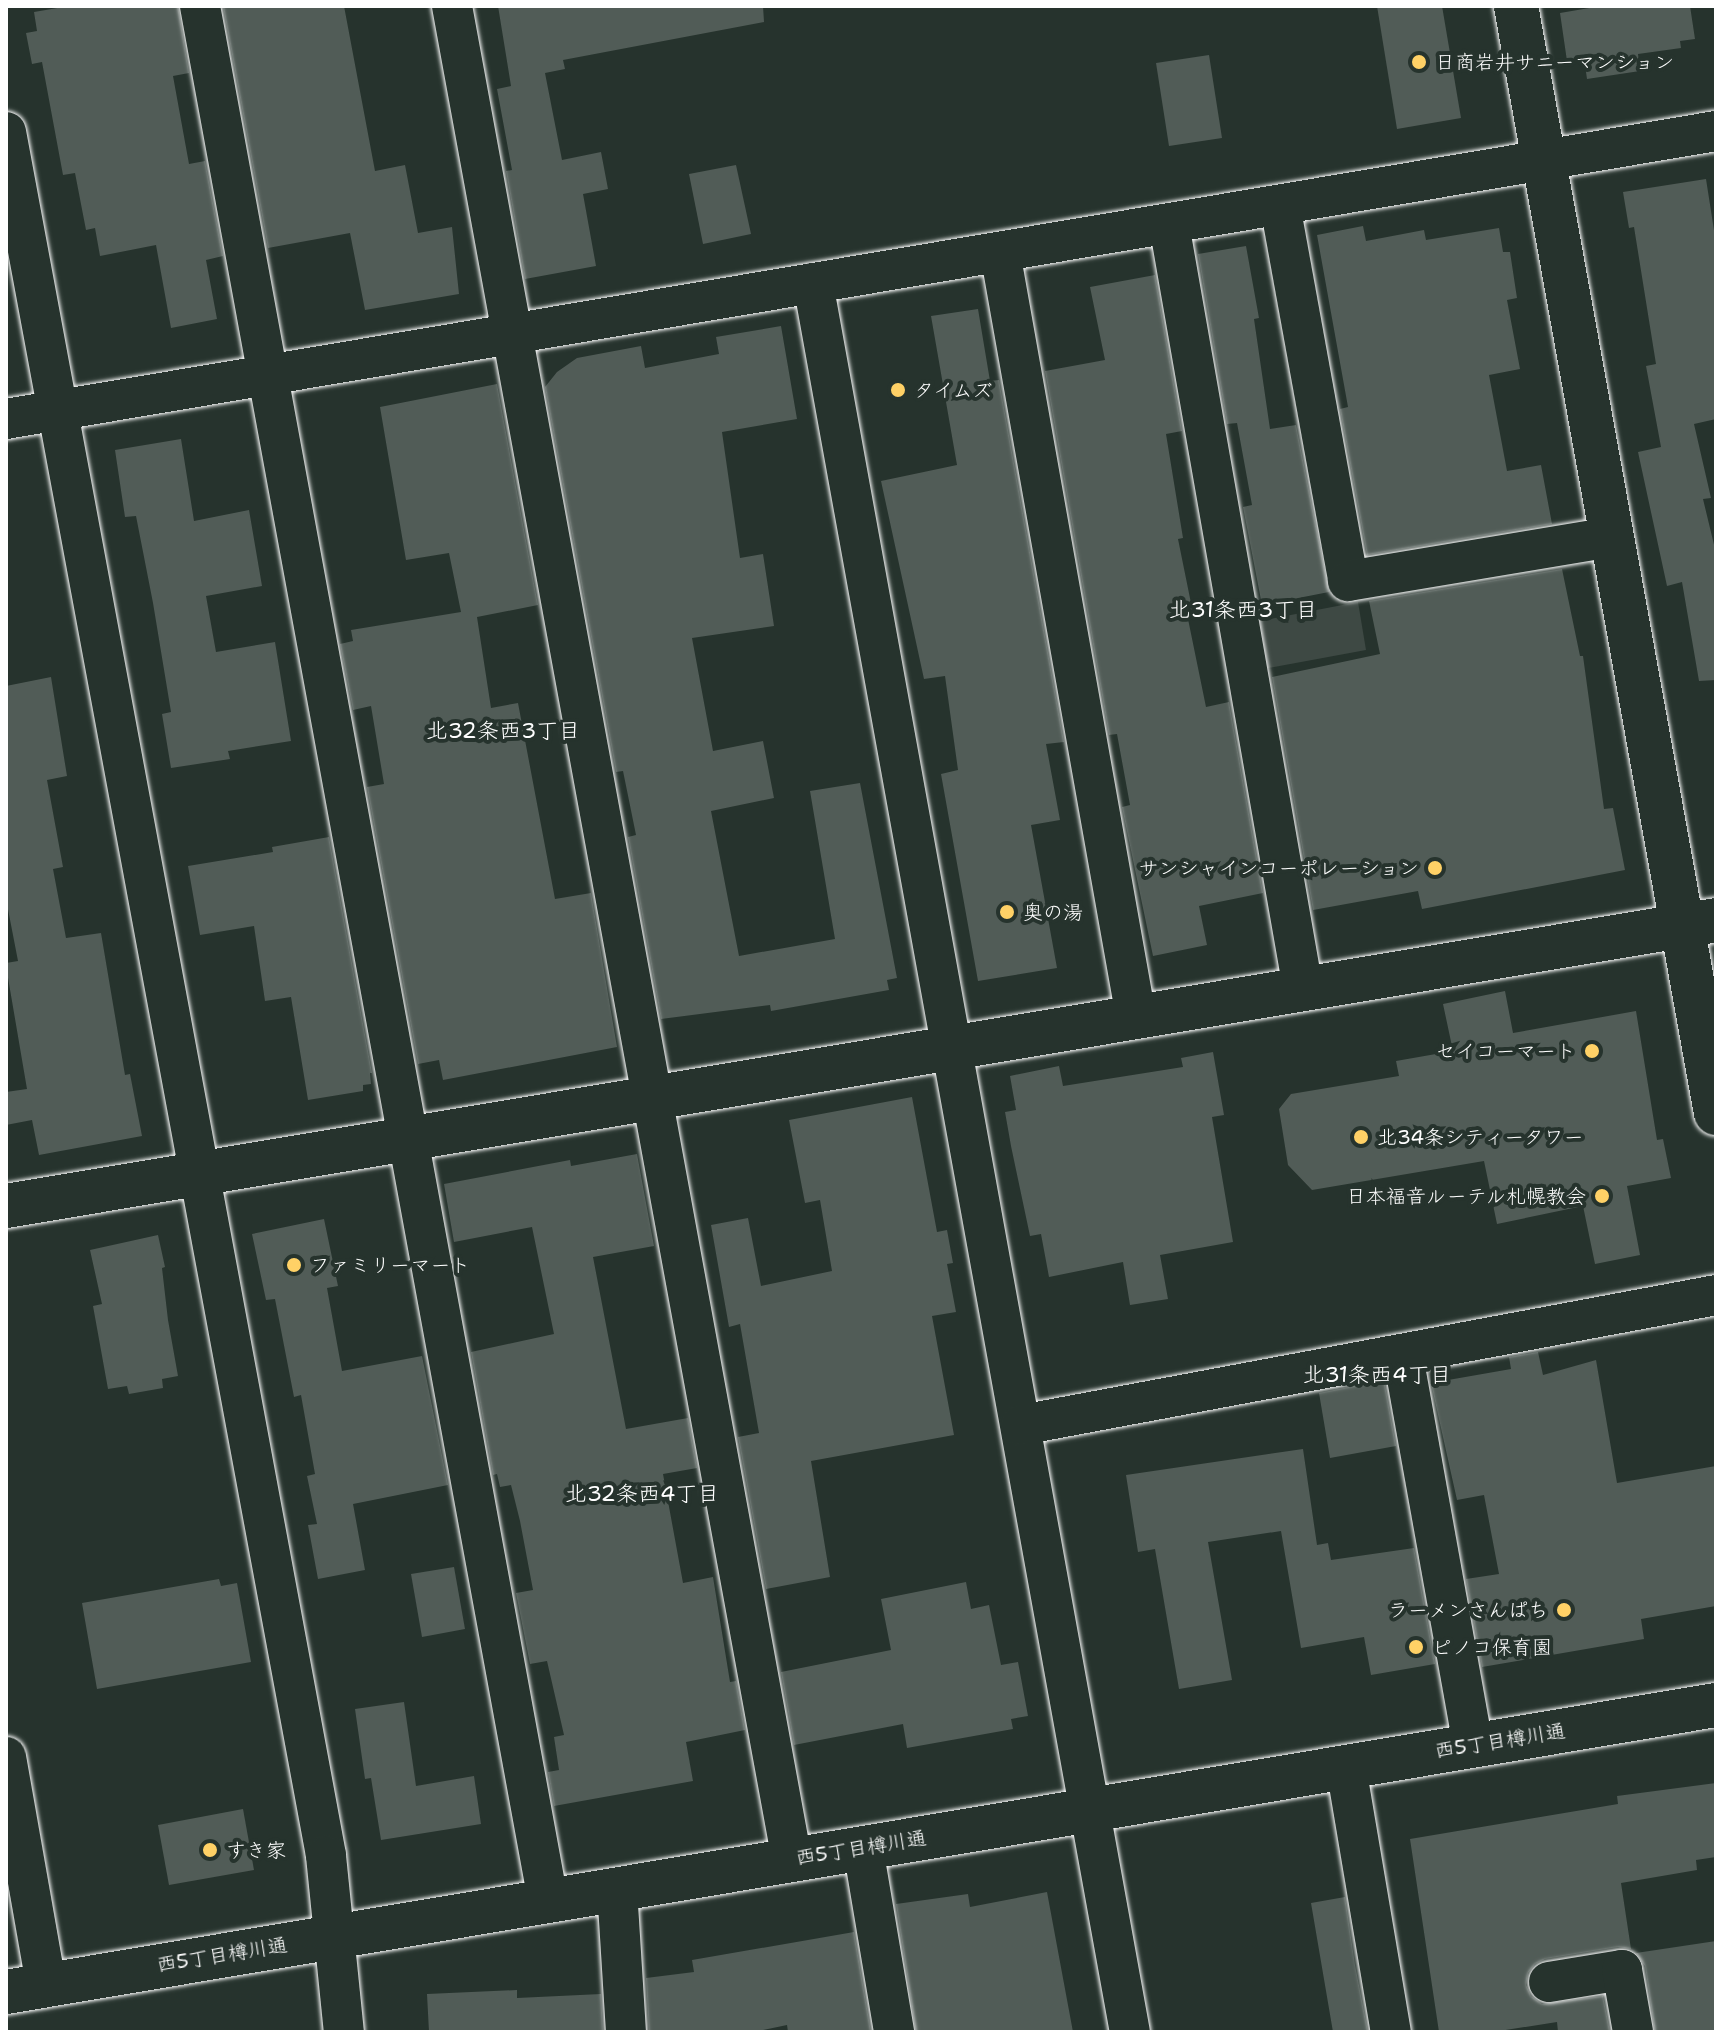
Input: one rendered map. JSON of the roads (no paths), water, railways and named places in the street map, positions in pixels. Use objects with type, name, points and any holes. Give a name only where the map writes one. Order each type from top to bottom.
[{"type":"street","points":[[200,6],[548,1901]]},
{"type":"street","points":[[452,6],[792,1860]]},
{"type":"street","points":[[1516,6],[1612,537],[1700,923],[1716,1113]]},
{"type":"street","points":[[6,419],[1716,131]]},
{"type":"street","points":[[6,132],[326,1856],[344,2032]]},
{"type":"street","points":[[1280,205],[1348,581],[1612,537]]},
{"type":"street","points":[[1169,224],[1303,989]]},
{"type":"street","points":[[1000,252],[1136,1017]]},
{"type":"street","points":[[813,283],[1130,2032]]},
{"type":"street","points":[[6,1206],[1700,923]]},
{"type":"street","points":[[1021,1425],[1403,1356],[1716,1295]]},
{"type":"street","points":[[1403,1356],[1473,1746]]},
{"type":"street","name":"西5丁目樽川通","points":[[26,1988],[1716,1705]]},
{"type":"street","points":[[6,1757],[26,1988]]},
{"type":"street","points":[[1346,1767],[1391,2032]]},
{"type":"street","points":[[863,1848],[894,2032]]},
{"type":"street","points":[[617,1889],[626,2032]]},
{"type":"street","points":[[1549,1982],[1622,1970],[1633,2032]]},
{"type":"place","name":"日商岩井サニーマンション","points":[[1419,62]]},
{"type":"place","name":"タイムズ","points":[[898,390]]},
{"type":"place","name":"サンシャインコーポレーション","points":[[1435,868]]},
{"type":"place","name":"奥の湯","points":[[1007,912]]},
{"type":"place","name":"セイコーマート","points":[[1592,1051]]},
{"type":"place","name":"北34条シティータワー","points":[[1361,1137]]},
{"type":"place","name":"日本福音ルーテル札幌教会","points":[[1602,1196]]},
{"type":"place","name":"ファミリーマート","points":[[294,1265]]},
{"type":"place","name":"ラーメンさんぱち","points":[[1564,1610]]},
{"type":"place","name":"ピノコ保育園","points":[[1416,1647]]},
{"type":"place","name":"すき家","points":[[210,1850]]},
{"type":"district","name":"北31条西3丁目","points":[[1243,610]]},
{"type":"district","name":"北32条西3丁目","points":[[503,731]]},
{"type":"district","name":"北31条西4丁目","points":[[1377,1375]]},
{"type":"district","name":"北32条西4丁目","points":[[642,1494]]}]
